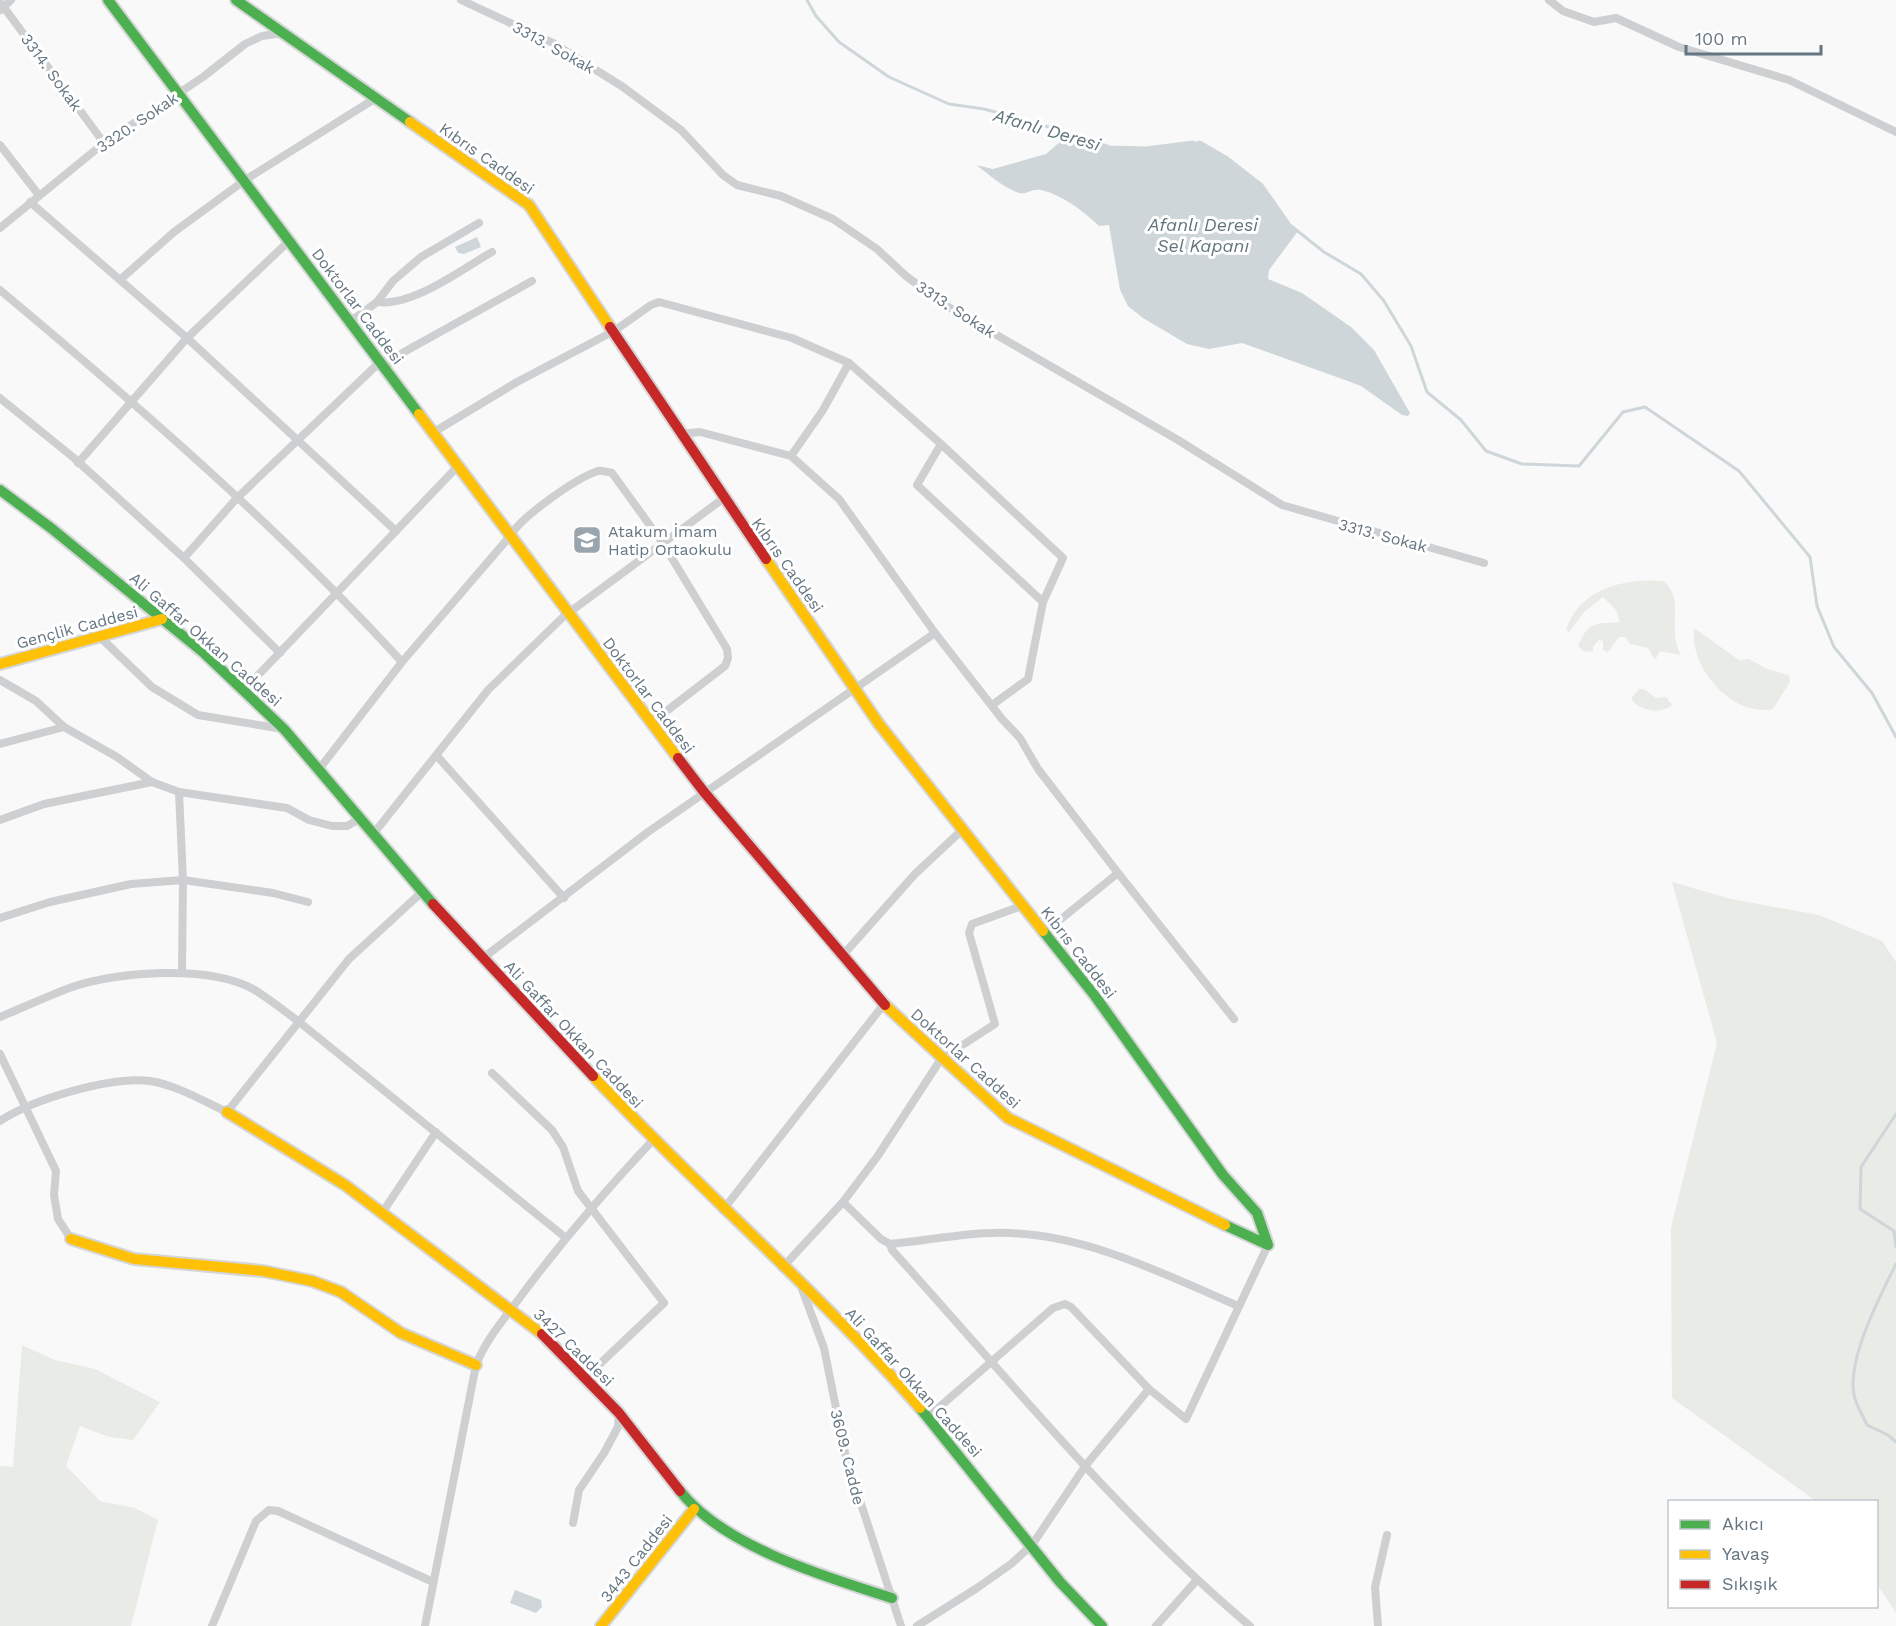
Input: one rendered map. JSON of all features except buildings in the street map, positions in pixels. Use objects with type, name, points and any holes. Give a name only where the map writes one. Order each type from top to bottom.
[{"type":"street","points":[[1,7],[11,0]]},
{"type":"street","name":"Doktorlar Caddesi","points":[[108,0],[704,792],[884,1004],[941,1059],[1008,1118],[1187,1208],[1268,1245]]},
{"type":"street","name":"Kıbrıs Caddesi","points":[[236,0],[530,205],[680,434],[854,687],[925,785],[1024,905],[1095,996],[1223,1175],[1257,1213],[1268,1245]]},
{"type":"street","name":"3313. Sokak","points":[[461,0],[553,43],[623,87],[681,130],[723,175],[736,185],[781,196],[833,219],[877,249],[906,276],[945,305],[979,327],[1178,440],[1282,505],[1484,562]]},
{"type":"street","points":[[1549,0],[1563,11],[1594,22],[1616,18],[1679,47],[1789,80],[1896,132]]},
{"type":"street","name":"3314. Sokak","points":[[1,7],[104,143]]},
{"type":"street","name":"3320. Sokak","points":[[0,228],[38,194],[104,143],[179,93],[245,44],[262,36],[283,33]]},
{"type":"street","points":[[121,279],[174,232],[245,180],[376,98]]},
{"type":"street","points":[[0,145],[38,194]]},
{"type":"street","points":[[30,202],[187,338],[396,531]]},
{"type":"street","points":[[351,321],[377,302],[393,281],[421,257],[479,223]]},
{"type":"street","points":[[78,464],[130,401],[187,338],[290,240]]},
{"type":"street","points":[[377,302],[400,301],[422,292],[492,252]]},
{"type":"street","points":[[184,558],[237,498],[383,364],[532,281]]},
{"type":"street","points":[[0,290],[130,401],[237,498],[338,592],[402,662]]},
{"type":"street","points":[[434,432],[518,382],[614,331],[651,305],[668,303],[792,338],[849,363],[1062,554],[1063,558],[1043,602],[1028,679],[992,705]]},
{"type":"street","points":[[791,456],[823,410],[849,363]]},
{"type":"street","points":[[0,398],[184,558],[279,653]]},
{"type":"street","points":[[680,434],[700,432],[791,456],[839,499],[935,633],[1002,719],[1020,738],[1038,769],[1234,1019]]},
{"type":"street","points":[[941,444],[916,485],[1043,602]]},
{"type":"street","points":[[245,689],[458,466]]},
{"type":"street","points":[[320,768],[402,662],[510,537],[516,525],[575,483],[600,470],[612,473],[662,542],[727,649],[728,658],[725,666],[651,723]]},
{"type":"street","name":"Ali Gaffar Okkan Caddesi","points":[[0,490],[51,528],[162,619],[245,689],[285,729],[422,892],[653,1140],[801,1287],[841,1321],[928,1418],[1060,1582],[1102,1626]]},
{"type":"street","points":[[374,833],[488,690],[568,613],[724,498]]},
{"type":"street","name":"Gençlik Caddesi","points":[[0,664],[162,619]]},
{"type":"street","points":[[483,958],[704,792],[935,633]]},
{"type":"street","points":[[100,638],[152,687],[198,715],[285,729]]},
{"type":"street","points":[[0,680],[36,701],[64,727],[117,757],[152,782],[179,792],[287,808],[309,820],[332,826],[347,826],[361,818]]},
{"type":"street","points":[[0,744],[64,727]]},
{"type":"street","points":[[437,756],[564,898]]},
{"type":"street","points":[[0,820],[44,804],[152,782]]},
{"type":"street","points":[[179,792],[183,880],[182,972]]},
{"type":"street","points":[[843,955],[915,874],[962,830]]},
{"type":"street","points":[[1045,932],[1118,873]]},
{"type":"street","points":[[0,918],[50,902],[131,884],[183,880],[273,893],[308,902]]},
{"type":"street","points":[[0,1121],[26,1105],[83,1088],[150,1081],[183,1092],[227,1112],[349,959],[422,892]]},
{"type":"street","points":[[782,1268],[843,1202],[877,1157],[941,1059],[995,1024],[969,933],[972,924],[1024,905]]},
{"type":"street","points":[[0,1017],[75,986],[136,975],[182,972],[218,976],[251,988],[298,1021],[566,1238]]},
{"type":"street","points":[[723,1210],[884,1004]]},
{"type":"street","points":[[0,1054],[56,1171],[54,1195],[58,1219],[71,1239],[151,1262],[251,1270],[312,1281],[342,1292],[401,1333],[476,1365]]},
{"type":"street","points":[[492,1073],[552,1130],[563,1148],[578,1191],[664,1303],[585,1378]]},
{"type":"street","name":"3427 Caddesi","points":[[227,1112],[345,1185],[537,1329],[619,1413],[694,1509],[751,1544],[814,1573],[892,1598]]},
{"type":"street","points":[[382,1213],[436,1132]]},
{"type":"street","points":[[425,1626],[476,1365],[483,1348],[591,1207],[653,1140]]},
{"type":"street","points":[[843,1202],[881,1239],[890,1244],[1008,1233],[1063,1240],[1118,1254],[1238,1306]]},
{"type":"street","points":[[890,1244],[892,1250],[1086,1465],[1196,1581],[1250,1626]]},
{"type":"street","points":[[928,1418],[1053,1308],[1065,1304],[1071,1307],[1149,1389],[1186,1419],[1268,1245]]},
{"type":"street","name":"3609. Cadde","points":[[801,1287],[824,1348],[848,1467],[902,1626]]},
{"type":"street","points":[[917,1626],[977,1588],[1011,1564],[1032,1545],[1086,1465],[1149,1389]]},
{"type":"street","points":[[573,1523],[579,1490],[613,1436],[619,1413]]},
{"type":"street","name":"3443 Caddesi","points":[[601,1626],[694,1509]]},
{"type":"street","points":[[212,1626],[256,1521],[269,1510],[278,1511],[434,1582]]},
{"type":"street","points":[[1378,1626],[1375,1587],[1387,1535]]},
{"type":"street","points":[[1156,1626],[1196,1581]]},
{"type":"shaded area","points":[[1663,581],[1670,588],[1673,596],[1675,635],[1681,655],[1660,651],[1655,660],[1648,648],[1630,644],[1625,637],[1619,637],[1608,652],[1603,650],[1603,641],[1599,640],[1593,646],[1593,651],[1585,652],[1578,646],[1590,628],[1594,625],[1620,622],[1616,610],[1603,597],[1584,612],[1569,632],[1566,630],[1572,616],[1581,605],[1605,589],[1633,582]]},
{"type":"shaded area","points":[[1694,628],[1739,660],[1749,659],[1767,669],[1789,675],[1790,682],[1773,709],[1758,710],[1743,706],[1729,698],[1716,686],[1698,658],[1694,643]]},
{"type":"shaded area","points":[[1639,689],[1644,689],[1656,698],[1666,697],[1672,705],[1656,711],[1645,709],[1631,699]]},
{"type":"shaded area","points":[[1672,882],[1731,899],[1819,915],[1882,941],[1896,962],[1896,1613],[1878,1586],[1878,1500],[1815,1500],[1672,1398],[1671,1228],[1717,1043]]},
{"type":"shaded area","points":[[22,1345],[55,1360],[95,1369],[160,1402],[133,1440],[109,1437],[80,1426],[66,1466],[100,1501],[135,1508],[158,1520],[131,1626],[0,1626],[0,1466],[13,1467]]},
{"type":"water","name":"Afanlı Deresi Sel Kapanı","points":[[1069,134],[1110,147],[1146,148],[1199,141],[1226,157],[1262,185],[1290,225],[1298,231],[1269,270],[1268,279],[1302,293],[1351,327],[1374,350],[1410,413],[1408,416],[1402,415],[1361,386],[1242,343],[1209,349],[1187,344],[1143,318],[1128,306],[1120,290],[1109,225],[1099,226],[1072,204],[1049,192],[1038,190],[1019,193],[976,165],[993,169],[1046,154]]},
{"type":"water","points":[[477,237],[481,247],[464,254],[458,253],[455,247]]},
{"type":"water","points":[[515,1590],[541,1600],[542,1607],[536,1613],[510,1603]]},
{"type":"waterway","name":"Afanlı Deresi","points":[[807,0],[816,16],[839,42],[889,77],[949,104],[984,109],[1033,122],[1110,147],[1146,148],[1193,142]]},
{"type":"waterway","points":[[1200,142],[1226,157],[1262,185],[1290,225],[1324,252],[1361,274],[1384,301],[1411,346],[1427,392],[1461,420],[1486,451],[1522,464],[1579,466],[1623,412],[1645,407],[1739,471],[1810,557],[1817,606],[1834,647],[1872,693],[1896,737]]},
{"type":"waterway","points":[[1896,1114],[1861,1167],[1860,1209],[1894,1231],[1896,1247]]},
{"type":"waterway","points":[[1896,1264],[1866,1328],[1855,1364],[1853,1380],[1855,1399],[1867,1425],[1888,1435],[1896,1442]]},
{"type":"traffic: fast","points":[[108,0],[419,414]]},
{"type":"traffic: fast","points":[[236,0],[410,122]]},
{"type":"traffic: fast","points":[[0,490],[51,528],[204,653],[284,729],[433,904]]},
{"type":"traffic: fast","points":[[1043,931],[1095,996],[1223,1175],[1257,1213],[1268,1245],[1225,1225]]},
{"type":"traffic: fast","points":[[920,1408],[1060,1582],[1102,1626]]},
{"type":"traffic: fast","points":[[680,1491],[699,1511],[749,1544],[808,1570],[892,1598]]},
{"type":"traffic: slow","points":[[410,122],[529,205],[610,327]]},
{"type":"traffic: slow","points":[[419,414],[678,758]]},
{"type":"traffic: slow","points":[[766,559],[879,724],[1043,931]]},
{"type":"traffic: slow","points":[[0,664],[162,619]]},
{"type":"traffic: slow","points":[[885,1005],[1008,1118],[1225,1225]]},
{"type":"traffic: slow","points":[[593,1076],[674,1159],[800,1281],[920,1408]]},
{"type":"traffic: slow","points":[[227,1112],[345,1185],[542,1334]]},
{"type":"traffic: slow","points":[[71,1239],[134,1259],[263,1271],[312,1281],[341,1292],[401,1333],[476,1365]]},
{"type":"traffic: slow","points":[[601,1626],[694,1509]]},
{"type":"traffic: jam","points":[[610,327],[766,559]]},
{"type":"traffic: jam","points":[[678,758],[704,792],[885,1005]]},
{"type":"traffic: jam","points":[[433,904],[593,1076]]},
{"type":"traffic: jam","points":[[542,1334],[619,1413],[680,1491]]},
{"type":"place","name":"Atakum İmam Hatip Ortaokulu","points":[[587,540]]}]
